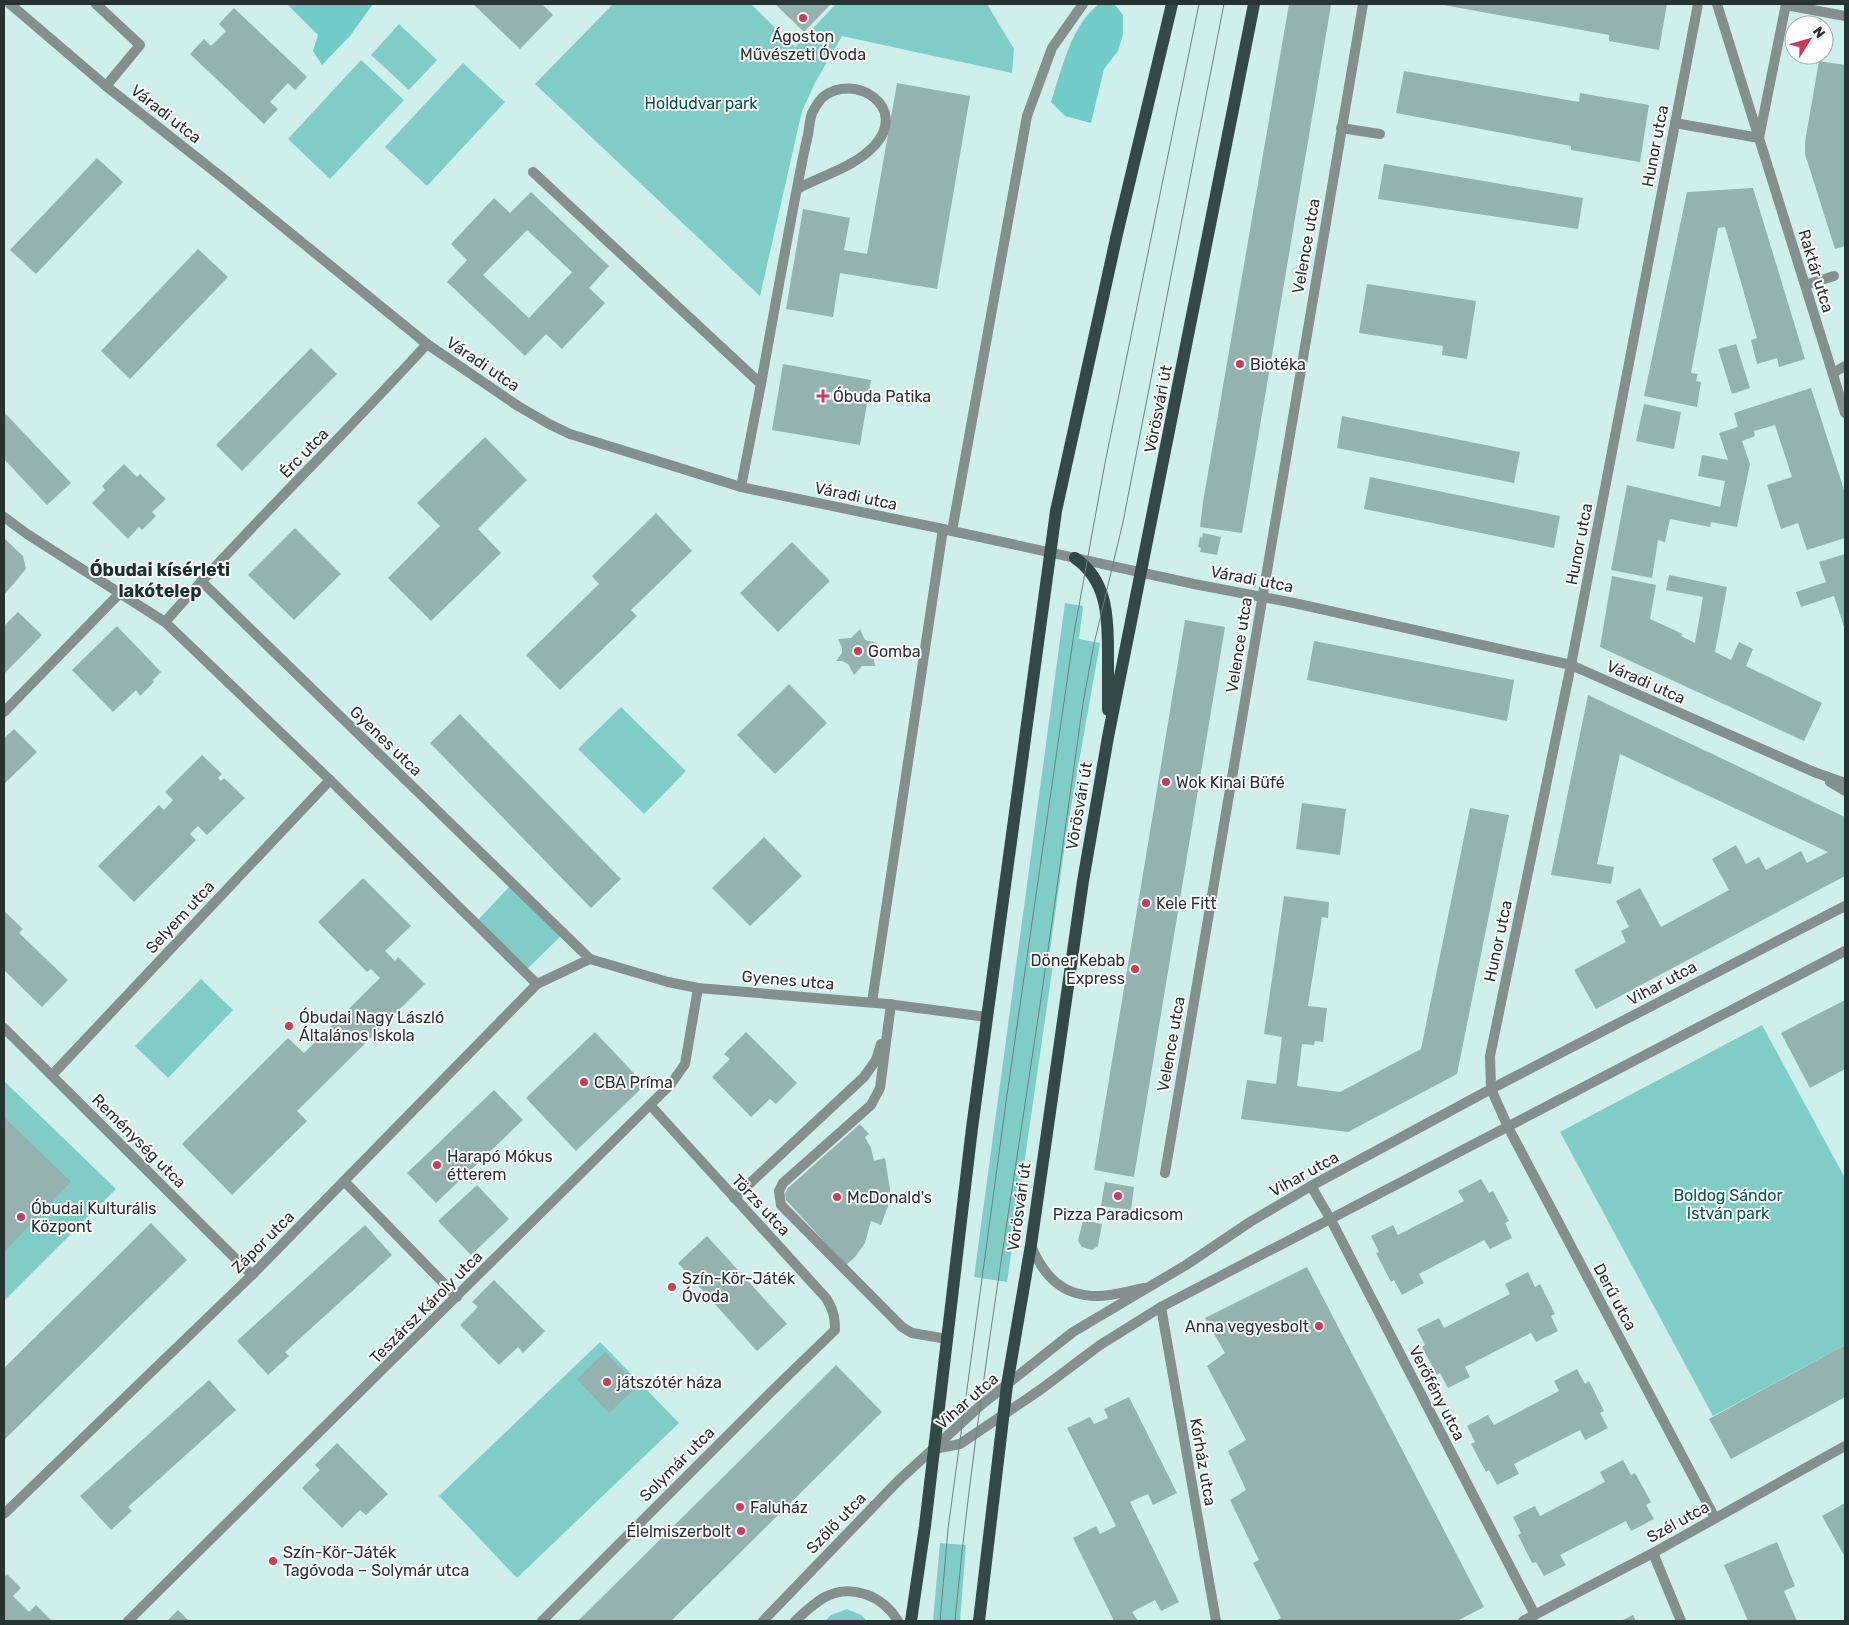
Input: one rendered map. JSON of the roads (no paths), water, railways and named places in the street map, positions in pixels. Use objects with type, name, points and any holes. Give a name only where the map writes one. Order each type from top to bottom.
[{"type":"main road","points":[[911,1621],[987,1017],[1041,631],[1049,553],[1060,490],[1117,234],[1172,4]]},
{"type":"main road","name":"Vörösvári út","points":[[978,1621],[1007,1385],[1030,1246],[1083,881],[1108,737],[1254,4]]},
{"type":"main road","points":[[1075,558],[1095,577],[1105,600],[1108,617],[1108,737]]},
{"type":"street","name":"Váradi utca","points":[[10,4],[106,86],[427,344],[518,406],[570,434],[741,487],[1049,553],[1262,596],[1571,665],[1814,772],[1845,783]]},
{"type":"street","points":[[96,4],[140,45],[106,86]]},
{"type":"street","points":[[872,1002],[947,530],[961,474],[1026,116],[1052,48],[1083,4]]},
{"type":"street","name":"Velence utca","points":[[1165,1173],[1363,4]]},
{"type":"street","name":"Hunor utca","points":[[1491,1089],[1490,1056],[1571,665],[1698,4]]},
{"type":"street","name":"Raktár utca","points":[[1718,4],[1845,413]]},
{"type":"street","points":[[1786,4],[1845,16]]},
{"type":"street","name":"Raktár utca","points":[[1759,138],[1786,4]]},
{"type":"street","points":[[741,487],[797,189],[812,114],[821,98],[833,91],[847,88],[861,90],[872,96],[884,108],[887,118],[884,131],[875,145],[862,156],[843,167],[797,189]]},
{"type":"street","points":[[1675,123],[1759,138]]},
{"type":"street","points":[[1342,128],[1380,134]]},
{"type":"street","points":[[534,172],[761,384]]},
{"type":"street","points":[[1804,285],[1834,276]]},
{"type":"street","name":"Érc utca","points":[[201,581],[352,425],[427,344]]},
{"type":"street","points":[[1832,373],[1845,366]]},
{"type":"street","points":[[4,517],[27,534],[165,622],[330,780],[537,984],[590,959]]},
{"type":"street","points":[[165,622],[201,581]]},
{"type":"street","name":"Gyenes utca","points":[[201,581],[590,959],[668,982],[698,988],[872,1002],[987,1017]]},
{"type":"street","points":[[4,712],[120,593]]},
{"type":"street","name":"Váradi utca","points":[[1814,772],[1845,791]]},
{"type":"street","name":"Selyem utca","points":[[52,1075],[330,780]]},
{"type":"street","name":"Vihar utca","points":[[934,1450],[963,1421],[1073,1332],[1144,1288],[1186,1265],[1250,1222],[1311,1186],[1491,1089],[1845,906]]},
{"type":"street","name":"Vihar utca","points":[[934,1450],[960,1444],[1040,1390],[1100,1345],[1161,1307],[1845,951]]},
{"type":"street","name":"Zápor utca","points":[[4,1514],[252,1275],[537,984]]},
{"type":"street","name":"Teszársz Károly utca","points":[[128,1621],[672,1084],[685,1064],[698,988]]},
{"type":"street","points":[[734,1198],[868,1072],[880,1048],[889,1004]]},
{"type":"street","points":[[889,1004],[880,1088],[871,1105],[783,1183],[779,1191],[781,1205],[902,1327],[912,1333],[947,1338]]},
{"type":"street","name":"Reménység utca","points":[[4,1028],[252,1275]]},
{"type":"street","name":"Derű utca","points":[[1491,1089],[1508,1127],[1715,1518]]},
{"type":"street","name":"Törzs utca","points":[[651,1106],[826,1298],[833,1310],[835,1330]]},
{"type":"street","points":[[344,1181],[457,1297]]},
{"type":"street","name":"Verőfény utca","points":[[1311,1186],[1331,1220],[1535,1615]]},
{"type":"street","points":[[1030,1246],[1047,1276],[1078,1294],[1098,1296],[1144,1288]]},
{"type":"street","name":"Kórház utca","points":[[1161,1307],[1216,1621]]},
{"type":"street","name":"Solymár utca","points":[[542,1621],[835,1330]]},
{"type":"street","name":"Szél utca","points":[[1524,1621],[1653,1553],[1845,1446]]},
{"type":"street","name":"Szőlő utca","points":[[763,1621],[898,1481],[934,1450]]},
{"type":"street","points":[[1653,1553],[1681,1621]]},
{"type":"street","points":[[795,1621],[826,1596],[838,1591],[851,1590],[865,1593],[875,1598],[898,1621]]},
{"type":"tram line","points":[[940,1621],[948,1529],[1006,1102],[1074,633],[1105,463],[1199,4]]},
{"type":"tram line","points":[[955,1621],[969,1491],[986,1362],[1083,703],[1094,644],[1123,522],[1224,4]]},
{"type":"place","name":"Ágoston Művészeti Óvoda","points":[[803,18]]},
{"type":"place","name":"Biotéka","points":[[1240,364]]},
{"type":"place","name":"Óbuda Patika","points":[[823,396]]},
{"type":"place","name":"Gomba","points":[[858,651]]},
{"type":"place","name":"Wok Kinai Büfé","points":[[1166,782]]},
{"type":"place","name":"Kele Fitt","points":[[1146,903]]},
{"type":"place","name":"Döner Kebab Express","points":[[1135,969]]},
{"type":"place","name":"Óbudai Nagy László Általános Iskola","points":[[289,1026]]},
{"type":"place","name":"CBA Príma","points":[[584,1082]]},
{"type":"place","name":"Harapó Mókus étterem","points":[[437,1165]]},
{"type":"place","name":"Pizza Paradicsom","points":[[1118,1196]]},
{"type":"place","name":"McDonald's","points":[[837,1197]]},
{"type":"place","name":"Óbudai Kulturális Központ","points":[[21,1217]]},
{"type":"place","name":"Szín-Kör-Játék Óvoda","points":[[672,1287]]},
{"type":"place","name":"Anna vegyesbolt","points":[[1319,1326]]},
{"type":"place","name":"játszótér háza","points":[[607,1382]]},
{"type":"place","name":"Faluház","points":[[740,1507]]},
{"type":"place","name":"Élelmiszerbolt","points":[[741,1531]]},
{"type":"place","name":"Szín-Kör-Játék Tagóvoda – Solymár utca","points":[[273,1561]]},
{"type":"district","name":"Óbudai kísérleti lakótelep","points":[[160,580]]},
{"type":"park label","name":"Holdudvar park","points":[[701,103]]},
{"type":"park label","name":"Boldog Sándor István park","points":[[1728,1204]]}]
